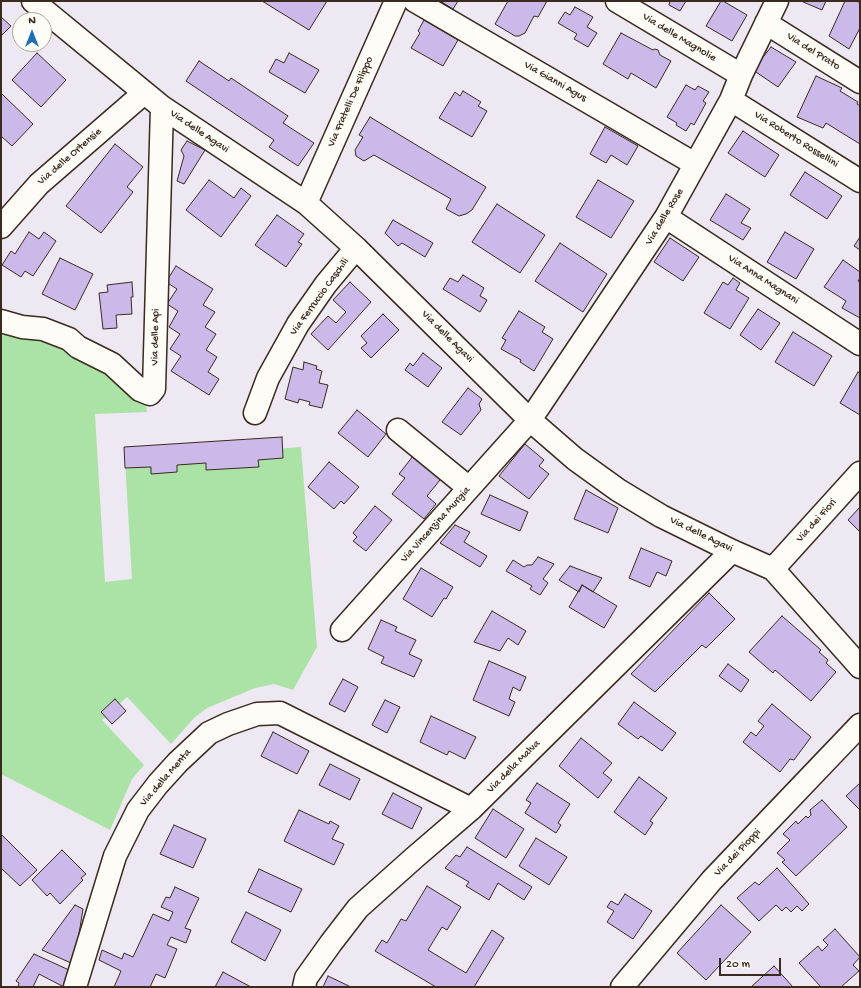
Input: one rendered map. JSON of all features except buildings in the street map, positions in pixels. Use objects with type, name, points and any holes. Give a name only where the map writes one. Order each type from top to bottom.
[{"type":"street","name":"Via delle Agavi","points":[[33,1],[162,107],[306,203],[356,248],[530,420],[575,459],[618,490],[661,516],[732,551],[773,569],[860,667]]},
{"type":"street","name":"Via Fratelli De Filippo","points":[[306,203],[396,1]]},
{"type":"street","name":"Via Gianni Agus","points":[[415,1],[695,164]]},
{"type":"street","name":"Via delle Magnolie","points":[[617,1],[741,76]]},
{"type":"street","name":"Via delle Rose","points":[[530,420],[666,217],[732,100],[741,76],[777,1]]},
{"type":"street","name":"Via del Prato","points":[[766,22],[860,82]]},
{"type":"street","name":"Via delle Ortensie","points":[[1,227],[38,184],[144,93]]},
{"type":"street","name":"Via Roberto Rossellini","points":[[732,100],[860,181]]},
{"type":"street","name":"Via delle Api","points":[[1,321],[22,328],[43,329],[70,338],[78,347],[112,364],[140,390],[150,394],[154,389],[162,107]]},
{"type":"street","name":"Via Anna Magnani","points":[[666,217],[860,344]]},
{"type":"street","name":"Via Ferruccio Caschili","points":[[255,413],[268,378],[298,324],[326,284],[356,248]]},
{"type":"street","name":"Via Vincenzina Murgia","points":[[342,630],[530,420]]},
{"type":"street","points":[[398,430],[469,488]]},
{"type":"street","name":"Via dei Fiori","points":[[773,569],[860,473]]},
{"type":"street","name":"Via della Malva","points":[[304,987],[306,978],[358,908],[471,809],[732,551]]},
{"type":"street","name":"Via della Menta","points":[[75,987],[115,856],[138,810],[158,784],[178,762],[209,733],[228,724],[256,714],[280,713],[471,809]]},
{"type":"street","name":"Via dei Pioppi","points":[[622,987],[712,880],[860,725]]},
{"type":"green space","points":[[8,330],[55,346],[143,384],[147,412],[95,414],[105,582],[132,579],[125,460],[301,447],[317,647],[293,690],[274,684],[255,688],[207,708],[194,718],[171,744],[127,697],[102,720],[144,765],[132,779],[110,830],[1,774],[1,332]]}]
